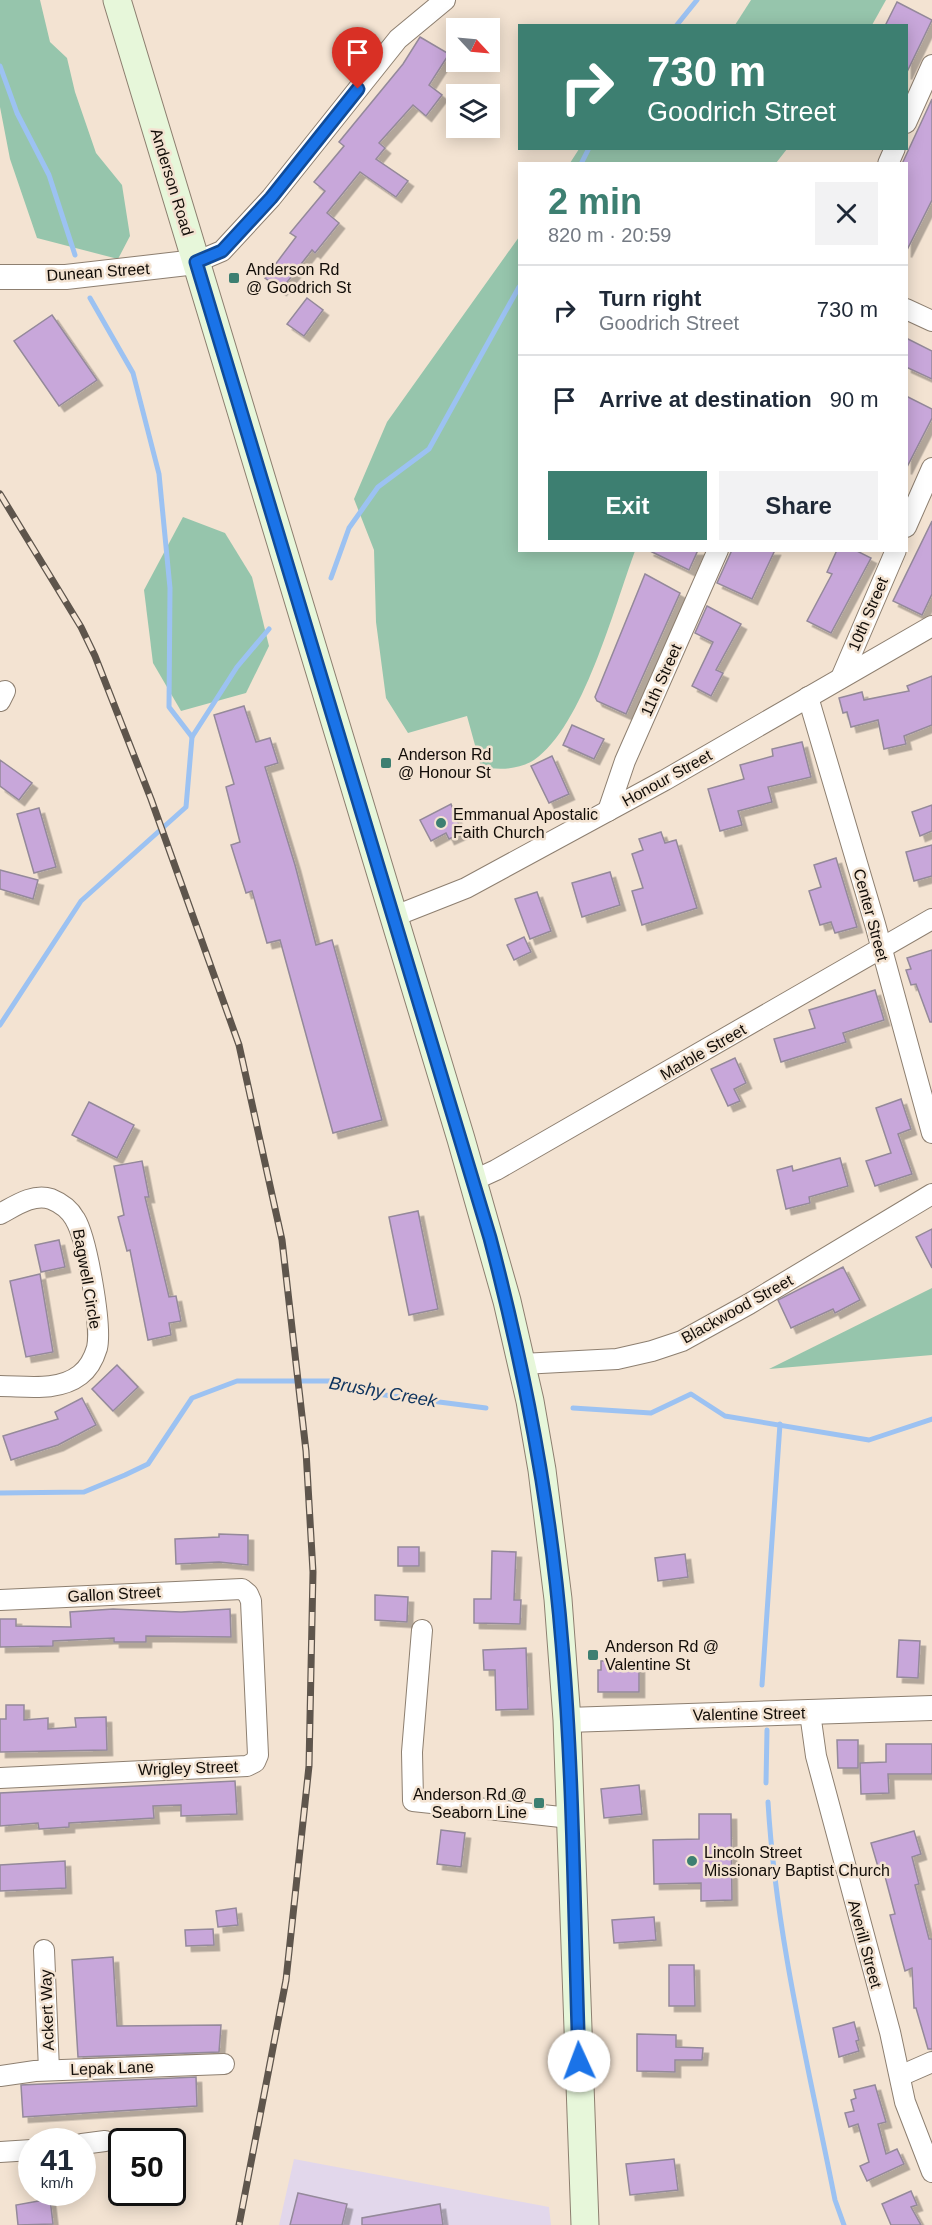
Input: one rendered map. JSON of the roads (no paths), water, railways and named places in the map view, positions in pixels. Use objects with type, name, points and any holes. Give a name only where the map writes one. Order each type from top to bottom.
[{"type":"main road","name":"Anderson Road","points":[[117,0],[395,916],[490,1238],[522,1364],[542,1470],[559,1611],[567,1720],[585,2225]]},
{"type":"street","points":[[196,262],[222,251],[271,198],[398,39],[445,0]]},
{"type":"street","points":[[908,119],[932,65]]},
{"type":"street","name":"Dunean Street","points":[[0,278],[66,277],[196,262]]},
{"type":"street","points":[[908,310],[932,321]]},
{"type":"street","points":[[908,522],[932,468]]},
{"type":"street","name":"11th Street","points":[[608,811],[625,761],[717,552]]},
{"type":"street","name":"10th Street","points":[[841,678],[895,552]]},
{"type":"street","name":"Honour Street","points":[[395,916],[466,888],[608,811],[932,626]]},
{"type":"street","name":"Center Street","points":[[807,697],[932,1133]]},
{"type":"street","name":"Marble Street","points":[[472,1181],[506,1165],[932,919]]},
{"type":"street","name":"Blackwood Street","points":[[522,1364],[617,1359],[682,1341],[932,1194]]},
{"type":"street","name":"Bagwell Circle","points":[[0,1214],[27,1200],[44,1198],[64,1206],[74,1217],[81,1232],[98,1324],[97,1349],[90,1365],[80,1375],[54,1386],[0,1386]]},
{"type":"street","name":"Gallon Street","points":[[0,1600],[228,1588]]},
{"type":"street","name":"Wrigley Street","points":[[0,1778],[248,1766],[255,1762],[258,1755],[250,1601],[243,1589],[228,1588]]},
{"type":"street","points":[[422,1630],[412,1752],[413,1801],[570,1818]]},
{"type":"street","name":"Valentine Street","points":[[567,1720],[932,1708]]},
{"type":"street","name":"Averill Street","points":[[810,1713],[816,1756],[905,2102],[932,2172]]},
{"type":"street","name":"Ackert Way","points":[[44,1950],[49,2070]]},
{"type":"street","points":[[900,2076],[932,2062]]},
{"type":"street","name":"Lepak Lane","points":[[0,2076],[49,2070],[224,2064]]},
{"type":"street","points":[[96,2142],[105,2141]]},
{"type":"street","points":[[0,2152],[18,2151]]},
{"type":"waterway","points":[[678,24],[697,0]]},
{"type":"waterway","points":[[0,66],[17,113],[49,175],[75,255]]},
{"type":"waterway","points":[[582,162],[588,150]]},
{"type":"waterway","points":[[331,578],[349,528],[378,487],[429,449],[518,289]]},
{"type":"waterway","points":[[90,298],[133,373],[159,474],[170,588],[169,707],[192,737]]},
{"type":"waterway","points":[[0,1025],[81,901],[186,807],[192,737],[237,667],[269,629]]},
{"type":"waterway","name":"Brushy Creek","points":[[0,1493],[84,1492],[125,1475],[148,1464],[192,1398],[237,1381],[338,1381],[369,1393],[486,1408]]},
{"type":"waterway","name":"Brushy Creek","points":[[573,1408],[651,1413],[691,1394],[725,1416],[869,1440],[932,1419]]},
{"type":"waterway","points":[[762,1685],[780,1424]]},
{"type":"waterway","points":[[766,1783],[767,1730]]},
{"type":"waterway","points":[[768,1802],[778,1903],[786,1953],[835,2200],[844,2225]]},
{"type":"railway","points":[[0,494],[81,627],[95,656],[151,799],[239,1045],[282,1240],[306,1451],[313,1572],[309,1766],[286,1980],[239,2225]]},
{"type":"place","name":"Anderson Rd @ Goodrich St","points":[[234,278]]},
{"type":"place","name":"Anderson Rd @ Honour St","points":[[386,763]]},
{"type":"place","name":"Emmanual Apostalic Faith Church","points":[[441,823]]},
{"type":"place","name":"Anderson Rd @ Valentine St","points":[[593,1655]]},
{"type":"place","name":"Anderson Rd @ Seaborn Line","points":[[539,1803]]},
{"type":"place","name":"Lincoln Street Missionary Baptist Church","points":[[692,1861]]}]
